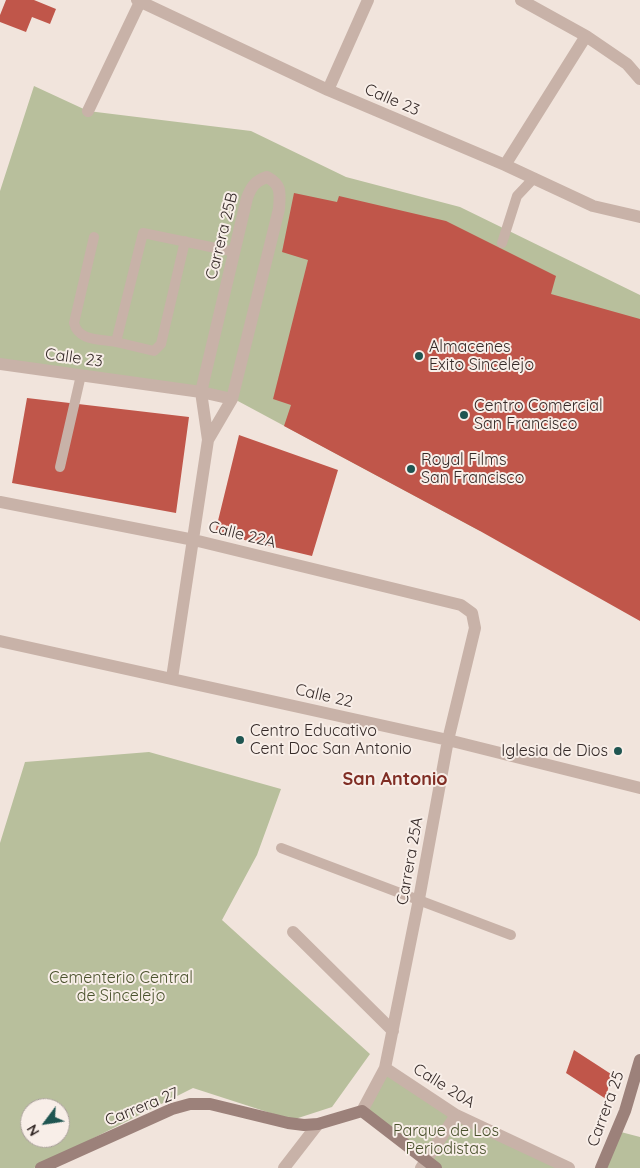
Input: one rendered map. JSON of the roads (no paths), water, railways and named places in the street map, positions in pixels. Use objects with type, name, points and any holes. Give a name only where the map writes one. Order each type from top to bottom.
[{"type":"street","points":[[328,90],[368,0]]},
{"type":"street","points":[[521,0],[586,36],[627,64],[640,79]]},
{"type":"street","points":[[88,111],[140,1]]},
{"type":"street","name":"Calle 23","points":[[140,1],[328,90],[505,165],[593,206],[640,217]]},
{"type":"street","points":[[505,165],[586,36]]},
{"type":"street","name":"Carrera 25B","points":[[172,678],[208,440],[201,392],[250,191],[253,184],[267,177],[275,181],[280,192],[279,209],[232,399],[208,440]]},
{"type":"street","name":"Calle 23","points":[[1,366],[201,392],[232,399]]},
{"type":"street","name":"Calle 22A","points":[[0,502],[194,540],[461,605],[472,613]]},
{"type":"street","name":"Carrera 25A","points":[[362,1111],[385,1068],[419,900],[448,740],[475,628],[472,613]]},
{"type":"street","name":"Calle 22","points":[[0,640],[448,740],[640,788]]},
{"type":"street","points":[[293,932],[393,1031]]},
{"type":"street","name":"Carrera 25","points":[[601,1168],[625,1111],[640,1060]]},
{"type":"street","name":"Calle 20A","points":[[385,1068],[456,1115],[569,1168]]},
{"type":"street","name":"Carrera 27","points":[[41,1168],[172,1109],[190,1104],[210,1104],[288,1124],[304,1125],[318,1124],[362,1111]]},
{"type":"street","points":[[362,1111],[428,1166],[456,1115]]},
{"type":"street","points":[[284,1168],[318,1124]]},
{"type":"lane","points":[[502,243],[517,196],[534,178]]},
{"type":"lane","points":[[116,342],[143,233],[235,252]]},
{"type":"lane","points":[[94,237],[74,323],[76,330],[82,336],[154,350],[161,344],[185,241]]},
{"type":"lane","points":[[60,467],[81,375]]},
{"type":"lane","points":[[281,848],[511,935]]},
{"type":"place","name":"Almacenes Exito Sincelejo","points":[[419,356]]},
{"type":"place","name":"Centro Comercial San Francisco","points":[[464,415]]},
{"type":"place","name":"Royal Films San Francisco","points":[[411,469]]},
{"type":"place","name":"Centro Educativo Cent Doc San Antonio","points":[[240,740]]},
{"type":"place","name":"Iglesia de Dios","points":[[618,751]]},
{"type":"district","name":"San Antonio","points":[[395,780]]},
{"type":"park label","name":"Cementerio Central de Sincelejo","points":[[121,987]]},
{"type":"park label","name":"Parque de Los Periodistas","points":[[446,1140]]}]
